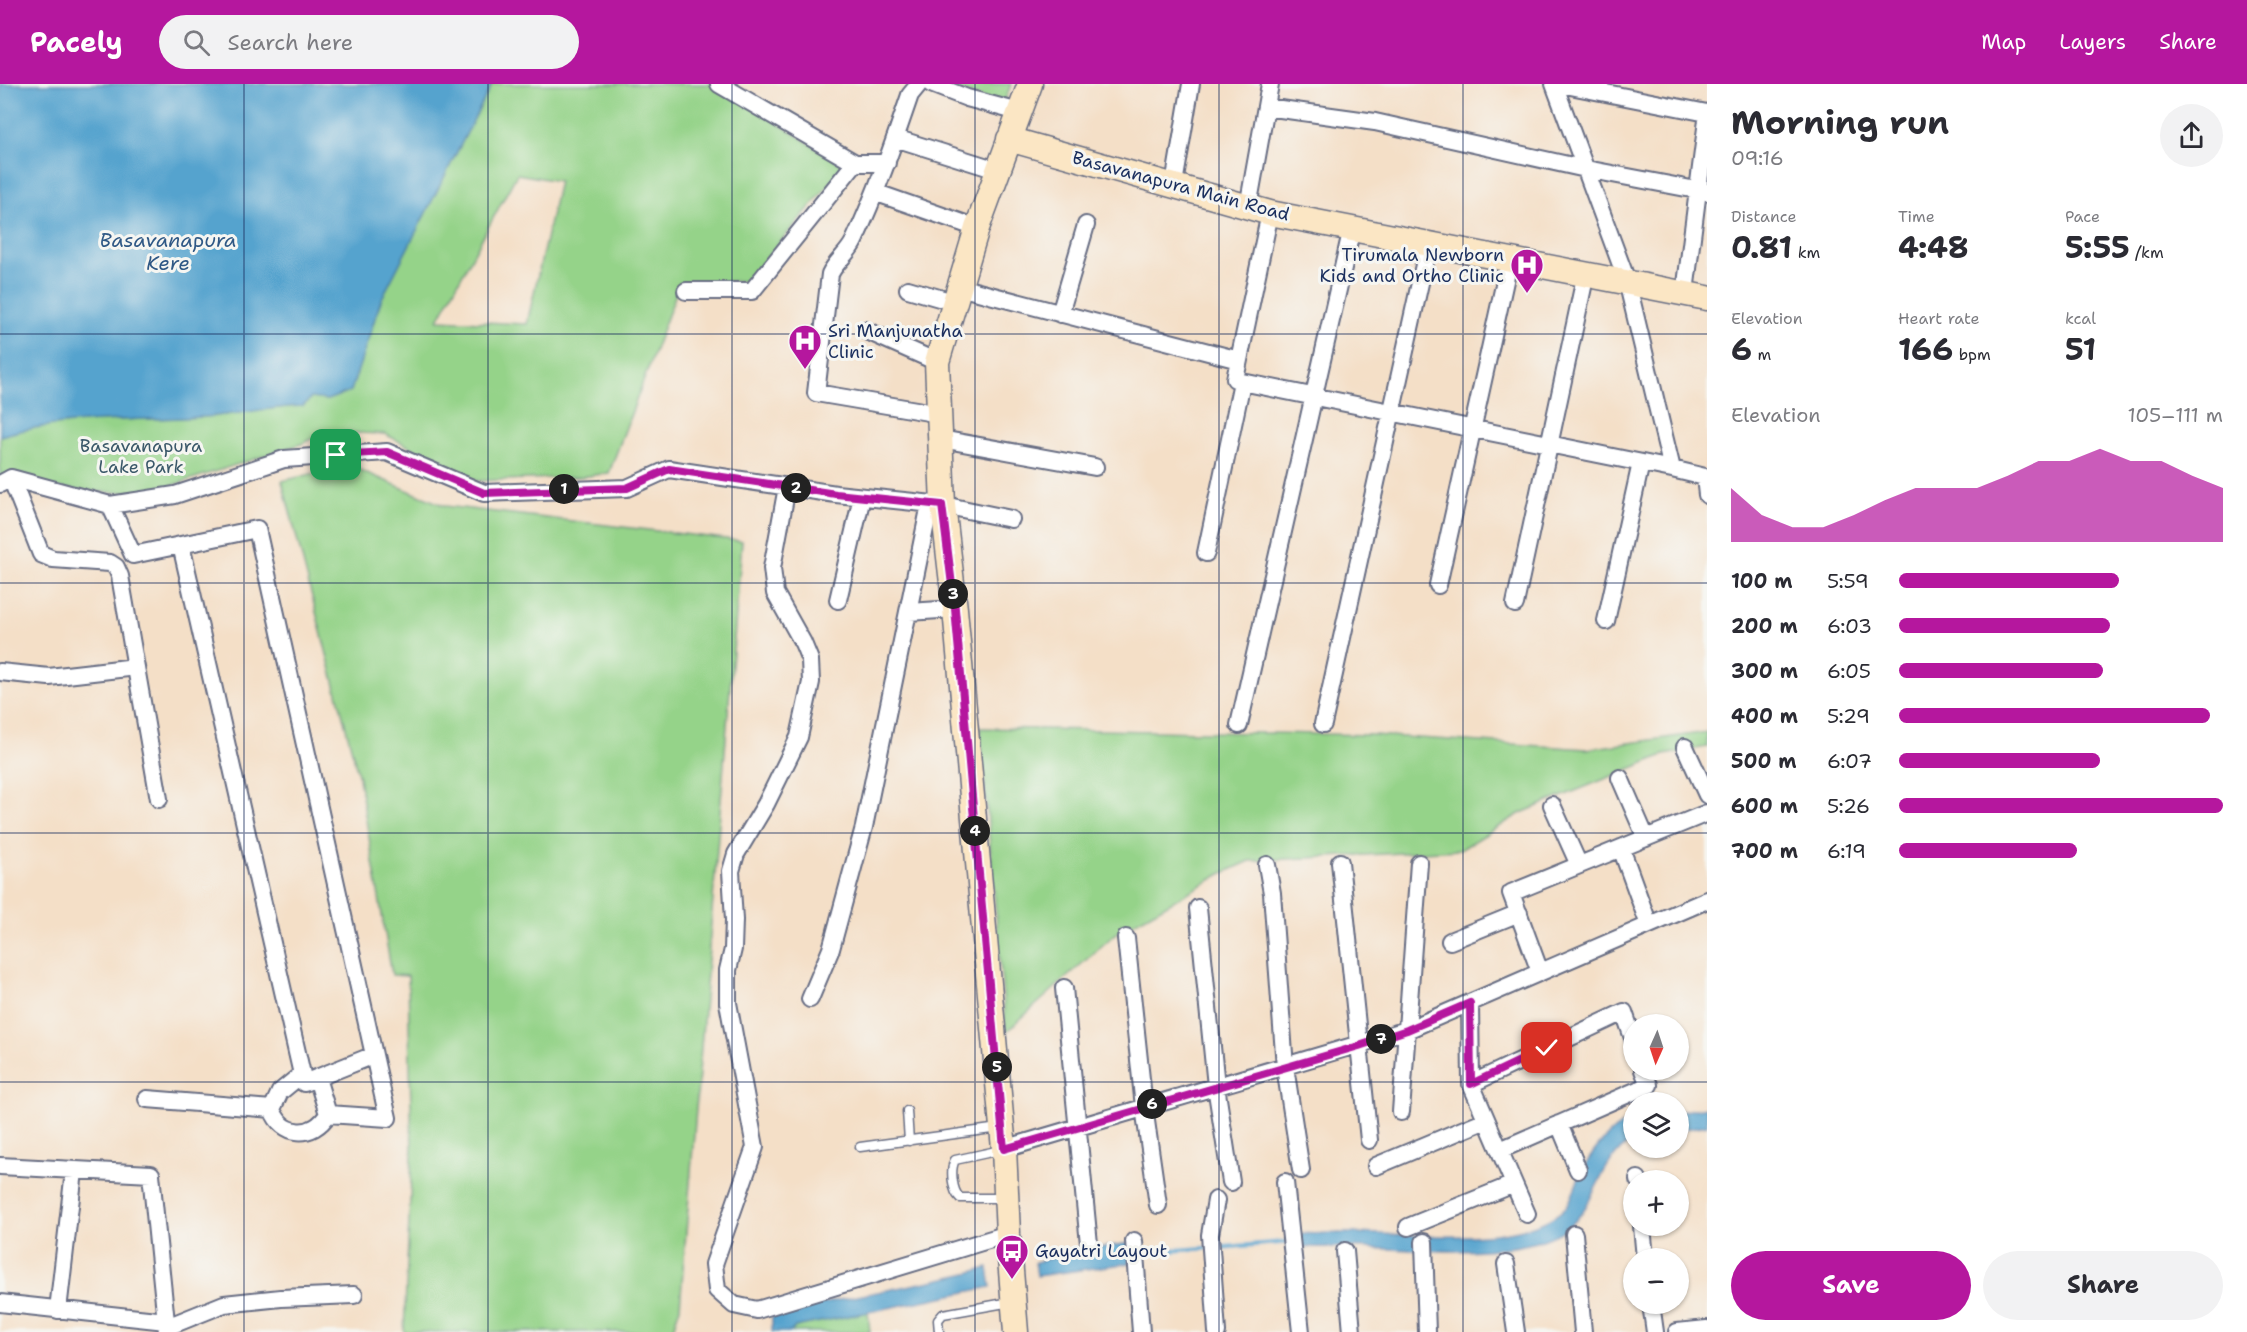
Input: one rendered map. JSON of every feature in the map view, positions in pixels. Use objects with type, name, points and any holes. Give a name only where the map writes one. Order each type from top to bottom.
[{"type":"main road","points":[[1016,1332],[1003,1138],[955,609],[936,504],[941,440],[937,362],[977,228],[1030,84]]},
{"type":"main road","name":"Basavanapura Main Road","points":[[1009,139],[1259,210],[1696,295]]},
{"type":"street","points":[[719,84],[855,163],[887,163]]},
{"type":"street","points":[[918,84],[910,95],[877,194],[851,248],[835,262],[830,274],[816,393],[940,414]]},
{"type":"street","points":[[931,84],[967,99],[1019,112]]},
{"type":"street","points":[[1174,184],[1191,84]]},
{"type":"street","points":[[1270,84],[1266,107],[1259,210],[1235,379],[1392,414],[1706,474],[1707,495]]},
{"type":"street","points":[[1554,84],[1627,281],[1672,469]]},
{"type":"street","points":[[1560,84],[1707,114]]},
{"type":"street","points":[[1266,107],[1375,122],[1586,169],[1702,191]]},
{"type":"street","points":[[1696,295],[1707,120]]},
{"type":"street","points":[[895,138],[997,170]]},
{"type":"street","points":[[686,291],[753,291],[855,163]]},
{"type":"street","points":[[877,194],[977,228]]},
{"type":"street","points":[[1060,314],[1086,225]]},
{"type":"street","points":[[1239,725],[1352,228]]},
{"type":"street","points":[[1323,724],[1429,242]]},
{"type":"street","points":[[1438,585],[1510,258]]},
{"type":"street","points":[[1515,604],[1586,273]]},
{"type":"street","points":[[908,289],[956,295],[1060,314],[1239,360]]},
{"type":"street","points":[[865,330],[937,362]]},
{"type":"street","points":[[1206,552],[1242,382]]},
{"type":"street","points":[[941,440],[1095,467]]},
{"type":"street","points":[[5,481],[110,505],[174,495],[284,459],[387,452],[484,493],[627,488],[669,469],[862,497],[936,504],[1011,519]]},
{"type":"street","points":[[1606,621],[1641,463]]},
{"type":"street","points":[[5,481],[41,554],[53,560],[110,563],[116,567],[120,576],[159,799]]},
{"type":"street","points":[[787,487],[772,568],[774,585],[782,608],[803,643],[810,660],[811,682],[799,737],[766,804],[736,854],[731,872],[734,920],[733,949],[728,970],[728,1003],[755,1147],[714,1264],[717,1290],[734,1305],[757,1310],[1008,1234]]},
{"type":"street","points":[[838,600],[862,497]]},
{"type":"street","points":[[810,999],[831,949],[864,827],[909,612],[936,504]]},
{"type":"street","points":[[110,505],[133,555],[257,529],[388,1118],[328,1114]]},
{"type":"street","points":[[181,545],[309,1076],[328,1114]]},
{"type":"street","points":[[909,612],[955,609]]},
{"type":"street","points":[[0,672],[49,676],[136,668]]},
{"type":"street","points":[[1685,747],[1707,795]]},
{"type":"street","points":[[1620,778],[1646,838]]},
{"type":"street","points":[[1552,805],[1579,865]]},
{"type":"street","points":[[1540,972],[1511,893],[1707,813]]},
{"type":"street","points":[[1621,848],[1649,925]]},
{"type":"street","points":[[1340,862],[1369,1140]]},
{"type":"street","points":[[1401,1112],[1419,863]]},
{"type":"street","points":[[1267,865],[1272,893],[1285,1067],[1301,1170]]},
{"type":"street","points":[[1003,1138],[1080,1128],[1407,1030],[1707,900]]},
{"type":"street","points":[[1198,908],[1216,1086],[1231,1182]]},
{"type":"street","points":[[1450,941],[1519,913]]},
{"type":"street","points":[[1126,938],[1144,1107],[1158,1205]]},
{"type":"street","points":[[1065,988],[1080,1128],[1089,1244]]},
{"type":"street","points":[[1470,1003],[1471,1084],[1527,1215]]},
{"type":"street","points":[[1471,1084],[1624,1012],[1625,1014]]},
{"type":"street","points":[[272,1109],[280,1092],[309,1076],[374,1055]]},
{"type":"street","points":[[1500,1150],[1649,1085],[1647,1080]]},
{"type":"street","points":[[147,1099],[272,1109]]},
{"type":"street","points":[[272,1109],[284,1127],[297,1132],[319,1126],[328,1114]]},
{"type":"street","points":[[1376,1166],[1486,1120]]},
{"type":"street","points":[[1559,1124],[1578,1170]]},
{"type":"street","points":[[0,1166],[151,1174],[166,1326]]},
{"type":"street","points":[[58,1310],[74,1171]]},
{"type":"street","points":[[1285,1182],[1301,1332]]},
{"type":"street","points":[[1407,1227],[1515,1184]]},
{"type":"street","points":[[1216,1200],[1211,1243],[1216,1332]]},
{"type":"street","points":[[1574,1233],[1583,1332]]},
{"type":"street","points":[[1134,1241],[1141,1332]]},
{"type":"street","points":[[1424,1242],[1427,1332]]},
{"type":"street","points":[[1345,1251],[1353,1332]]},
{"type":"street","points":[[1506,1264],[1516,1332]]},
{"type":"street","points":[[0,1303],[166,1326],[224,1304],[354,1294]]},
{"type":"street","points":[[1652,1314],[1655,1332]]},
{"type":"street","points":[[1677,1332],[1707,1329]]},
{"type":"lane","points":[[907,1112],[909,1141]]},
{"type":"lane","points":[[860,1147],[909,1141],[1003,1138]]},
{"type":"lane","points":[[1003,1138],[955,1160],[953,1172],[955,1193],[960,1198],[1006,1198]]},
{"type":"lane","points":[[939,1332],[938,1320],[943,1314],[1014,1302]]},
{"type":"green space","name":"Basavanapura Lake Park","points":[[492,84],[716,84],[845,166],[747,281],[680,283],[609,473],[581,477],[475,481],[385,434],[326,432],[304,443],[164,488],[144,491],[82,491],[0,479],[0,436],[75,423],[202,417],[303,406],[311,397],[327,400],[351,391],[381,300]],"holes":[[[517,174],[559,181],[527,324],[438,320]]]},
{"type":"green space","points":[[936,84],[1011,84],[1004,104]]},
{"type":"green space","points":[[348,465],[445,506],[742,541],[680,1307],[672,1332],[404,1332],[412,1154],[408,976],[392,975],[359,778],[282,481]]},
{"type":"green space","points":[[980,728],[1373,735],[1587,749],[1707,732],[1707,747],[1664,755],[1521,813],[1460,850],[1250,861],[1221,874],[1116,933],[1006,1032]]},
{"type":"green space","points":[[868,1312],[870,1332],[791,1332],[795,1327]]},
{"type":"water","name":"Basavanapura Kere","points":[[0,84],[492,84],[381,300],[351,391],[327,400],[311,398],[303,406],[202,417],[75,423],[0,436]]},
{"type":"water","points":[[1707,1107],[1707,1125],[1689,1128],[1689,1110]]},
{"type":"water","points":[[1623,1124],[1623,1148],[1613,1158],[1580,1215],[1572,1224],[1554,1236],[1530,1244],[1474,1251],[1294,1247],[1294,1234],[1465,1236],[1523,1229],[1547,1220],[1566,1207],[1583,1169],[1601,1143]]},
{"type":"water","points":[[1130,1243],[1130,1263],[1037,1276],[1035,1262],[1089,1249]]},
{"type":"water","points":[[988,1268],[991,1287],[795,1327],[791,1332],[772,1332],[772,1317],[780,1314]]},
{"type":"waterway","points":[[1215,1248],[1288,1242]]},
{"type":"waterway","points":[[1137,1253],[1207,1248]]},
{"type":"place","name":"Tirumala Newborn Kids and Ortho Clinic","points":[[1527,294]]},
{"type":"place","name":"Sri Manjunatha Clinic","points":[[805,370]]},
{"type":"place","name":"Gayatri Layout","points":[[1012,1280]]},
{"type":"route","points":[[336,455],[387,452],[459,485],[484,493],[627,488],[669,469],[836,494],[942,505],[955,609],[1004,1149],[1359,1046],[1407,1030],[1470,1003],[1471,1084],[1547,1048]]}]
